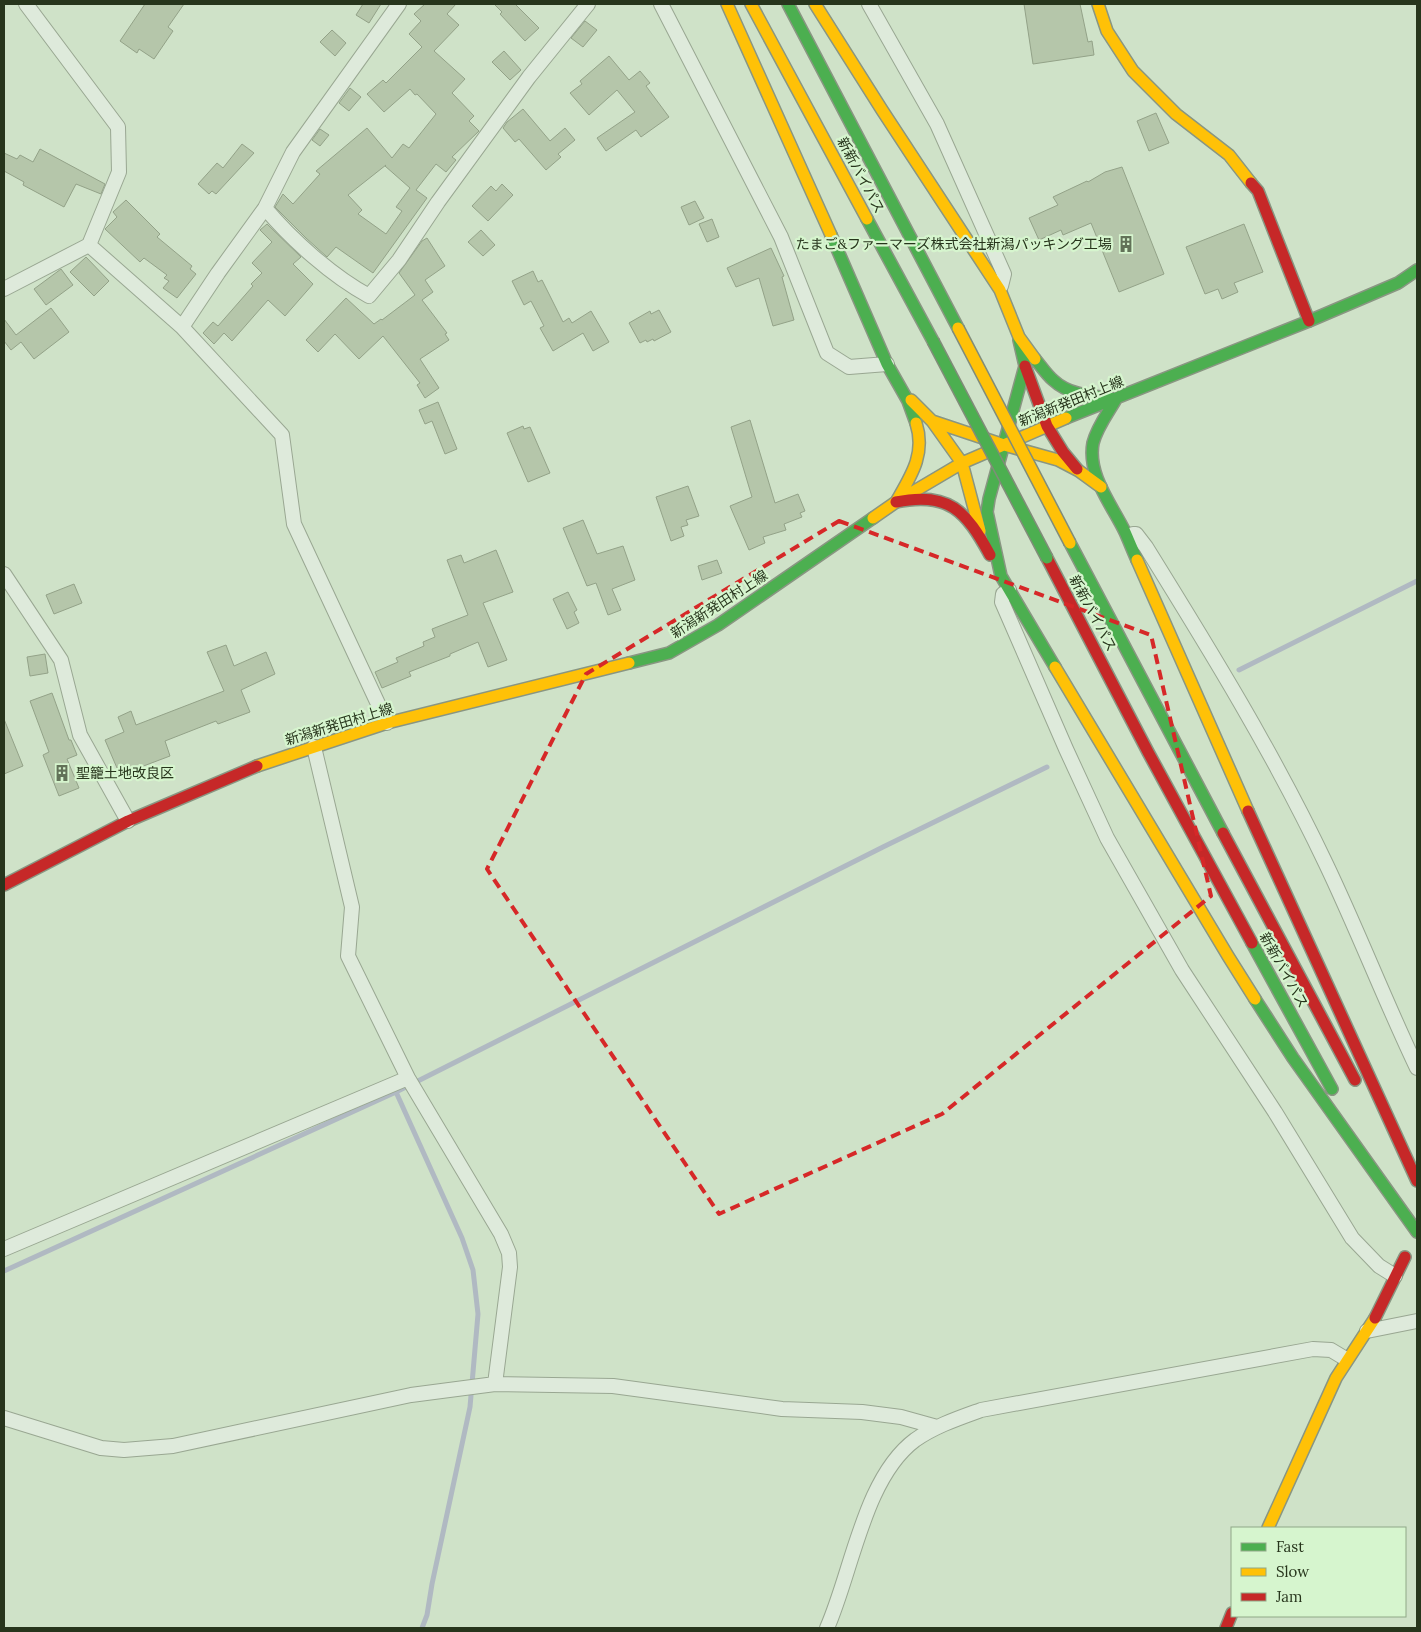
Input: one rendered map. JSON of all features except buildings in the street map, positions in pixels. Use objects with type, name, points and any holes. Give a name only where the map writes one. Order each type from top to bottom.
[{"type":"main road","points":[[727,4],[796,155],[887,364],[903,392],[918,425],[921,443],[915,468],[896,502]]},
{"type":"main road","name":"新新バイパス","points":[[751,4],[933,341],[1158,770],[1336,1096]]},
{"type":"main road","name":"新新バイパス","points":[[788,4],[1290,960],[1360,1088]]},
{"type":"main road","points":[[815,4],[1000,290],[1019,338],[1025,366],[1047,426],[1063,452],[1079,471]]},
{"type":"main road","points":[[1098,4],[1107,31],[1133,71],[1176,114],[1229,156],[1258,191],[1309,321]]},
{"type":"main road","name":"新潟新発田村上線","points":[[4,885],[128,821],[261,764],[387,723],[669,653],[718,625],[896,502],[962,463],[1047,426],[1309,321],[1398,283],[1417,270]]},
{"type":"main road","points":[[1019,338],[1051,379],[1061,387],[1071,392],[1116,399],[1093,443],[1094,468],[1125,532],[1278,879],[1417,1181]]},
{"type":"main road","points":[[1001,576],[987,512],[1025,366]]},
{"type":"main road","points":[[903,392],[932,421],[962,463],[984,543]]},
{"type":"main road","points":[[932,421],[1004,445],[1058,460],[1079,471],[1102,487]]},
{"type":"main road","points":[[896,502],[926,498],[944,502],[965,518],[984,543],[1009,590],[1228,956],[1293,1058],[1417,1231]]},
{"type":"main road","points":[[1369,1104],[1417,1186]]},
{"type":"main road","points":[[1346,1113],[1417,1231]]},
{"type":"main road","points":[[1268,1527],[1346,1359],[1367,1331],[1386,1298],[1394,1276],[1405,1256]]},
{"type":"main road","points":[[1226,1628],[1231,1616]]},
{"type":"street","points":[[4,289],[89,244],[119,172],[118,127],[26,4]]},
{"type":"street","points":[[182,327],[264,208],[293,152],[399,4]]},
{"type":"street","points":[[264,208],[282,228],[317,259],[369,296],[399,260],[438,202],[529,77],[588,4]]},
{"type":"street","points":[[661,4],[781,237],[827,353],[849,367],[887,364]]},
{"type":"street","points":[[869,4],[937,124],[1004,274],[1000,290]]},
{"type":"street","points":[[89,244],[182,327],[282,435],[294,524],[387,723]]},
{"type":"street","points":[[1125,532],[1136,534],[1146,547],[1211,651],[1268,752],[1326,864],[1390,1012],[1417,1068]]},
{"type":"street","points":[[4,574],[61,660],[80,735],[128,821]]},
{"type":"street","points":[[1009,590],[1003,594],[1002,602],[1107,838],[1182,970],[1275,1112],[1352,1238],[1379,1266],[1394,1276]]},
{"type":"street","points":[[314,747],[352,907],[348,956],[408,1078],[500,1234],[509,1253],[510,1267],[495,1384]]},
{"type":"street","points":[[4,1249],[408,1078]]},
{"type":"street","points":[[1367,1331],[1417,1321]]},
{"type":"street","points":[[827,1628],[838,1605],[849,1562],[878,1486],[894,1461],[914,1441],[937,1427],[981,1410],[1313,1349],[1331,1350],[1346,1359]]},
{"type":"street","points":[[4,1418],[101,1448],[124,1450],[173,1446],[412,1395],[495,1384],[613,1386],[782,1409],[854,1412],[901,1417],[937,1427]]},
{"type":"highlighted area","points":[[839,521],[1151,635],[1211,896],[942,1114],[719,1214],[487,869],[586,674]]},
{"type":"waterway","points":[[1239,670],[1417,581]]},
{"type":"waterway","points":[[4,1271],[396,1092],[883,847],[1047,767]]},
{"type":"waterway","points":[[396,1092],[462,1238],[473,1270],[478,1314],[470,1407],[427,1615],[422,1628]]},
{"type":"traffic: fast","points":[[788,4],[958,328]]},
{"type":"traffic: fast","points":[[867,219],[933,341]]},
{"type":"traffic: fast","points":[[831,235],[887,364],[908,401],[916,423]]},
{"type":"traffic: fast","points":[[1066,418],[1309,321],[1398,283],[1417,270]]},
{"type":"traffic: fast","points":[[1019,340],[1025,366],[987,512],[1001,576],[1055,667]]},
{"type":"traffic: fast","points":[[933,341],[1047,558]]},
{"type":"traffic: fast","points":[[1035,359],[1050,378],[1067,389],[1083,394],[1116,399],[1095,437],[1092,455],[1097,478],[1137,560]]},
{"type":"traffic: fast","points":[[629,663],[669,653],[718,625],[873,518]]},
{"type":"traffic: fast","points":[[1070,543],[1223,833]]},
{"type":"traffic: fast","points":[[1252,943],[1332,1089]]},
{"type":"traffic: fast","points":[[1255,999],[1293,1058],[1417,1232]]},
{"type":"traffic: slow","points":[[727,4],[831,235]]},
{"type":"traffic: slow","points":[[751,4],[867,219]]},
{"type":"traffic: slow","points":[[815,4],[1000,290],[1019,337],[1035,359]]},
{"type":"traffic: slow","points":[[1098,4],[1107,31],[1133,71],[1176,114],[1229,155],[1251,183]]},
{"type":"traffic: slow","points":[[958,328],[1070,543]]},
{"type":"traffic: slow","points":[[911,400],[932,421],[1004,445],[1058,460],[1079,471],[1101,487]]},
{"type":"traffic: slow","points":[[873,518],[896,502],[962,463],[1066,418]]},
{"type":"traffic: slow","points":[[932,421],[962,463],[980,531]]},
{"type":"traffic: slow","points":[[896,502],[912,474],[918,455],[919,434],[916,423]]},
{"type":"traffic: slow","points":[[1137,560],[1248,811]]},
{"type":"traffic: slow","points":[[257,766],[387,723],[629,663]]},
{"type":"traffic: slow","points":[[1055,667],[1255,999]]},
{"type":"traffic: slow","points":[[1268,1527],[1336,1378],[1375,1318]]},
{"type":"traffic: jam","points":[[1251,183],[1258,191],[1309,321]]},
{"type":"traffic: jam","points":[[1025,366],[1047,426],[1063,452],[1077,469]]},
{"type":"traffic: jam","points":[[896,502],[930,499],[943,502],[954,508],[973,527],[990,555]]},
{"type":"traffic: jam","points":[[1047,558],[1148,752],[1252,943]]},
{"type":"traffic: jam","points":[[4,885],[128,821],[257,766]]},
{"type":"traffic: jam","points":[[1248,811],[1417,1181]]},
{"type":"traffic: jam","points":[[1223,833],[1355,1080]]},
{"type":"traffic: jam","points":[[1375,1318],[1405,1257]]},
{"type":"traffic: jam","points":[[1226,1628],[1231,1616]]},
{"type":"place","name":"たまご&ファーマーズ株式会社新潟パッキング工場","points":[[1126,244]]},
{"type":"place","name":"聖籠土地改良区","points":[[62,773]]}]
